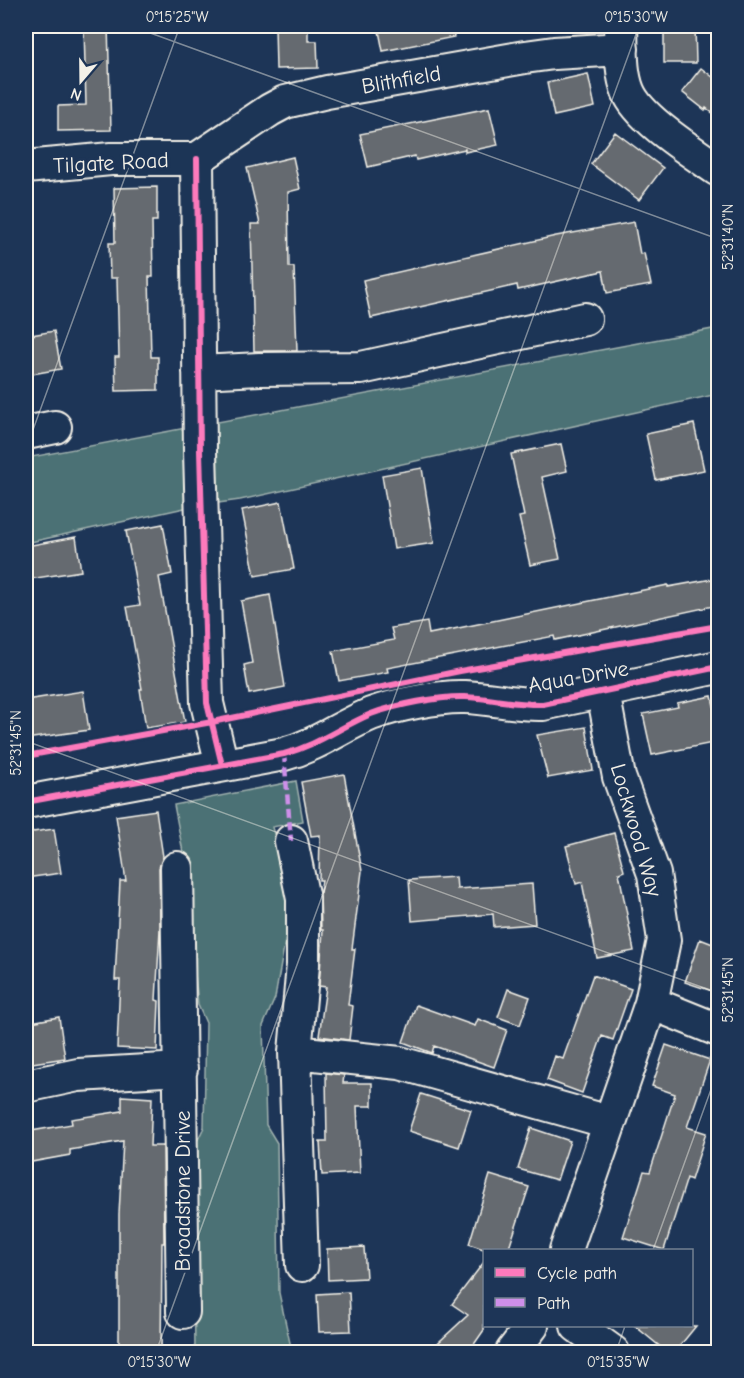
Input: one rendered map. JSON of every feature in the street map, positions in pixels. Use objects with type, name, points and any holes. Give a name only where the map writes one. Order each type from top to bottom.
[{"type":"street","name":"Blithfield","points":[[197,159],[270,110],[296,99],[554,53],[622,37]]},
{"type":"street","points":[[622,37],[628,92],[656,123],[718,170]]},
{"type":"street","name":"Tilgate Road","points":[[26,167],[111,159],[197,159]]},
{"type":"street","points":[[197,159],[199,372],[207,703],[222,765]]},
{"type":"street","points":[[199,372],[361,368],[585,319]]},
{"type":"street","name":"Aqua Drive","points":[[26,802],[300,750],[371,714],[402,706],[466,697],[519,705],[543,705],[718,666]]},
{"type":"street","name":"Lockwood Way","points":[[567,1249],[651,1003],[664,940],[654,874],[619,777],[603,692]]},
{"type":"street","points":[[291,841],[303,899],[303,965],[294,1052],[302,1265]]},
{"type":"street","name":"Broadstone Drive","points":[[177,868],[183,1312]]},
{"type":"street","points":[[651,1003],[718,1030]]},
{"type":"street","points":[[294,1052],[400,1063],[609,1122]]},
{"type":"street","points":[[26,1086],[78,1075],[181,1069]]},
{"type":"street","points":[[512,1353],[531,1327]]},
{"type":"street","points":[[578,1327],[614,1353]]},
{"type":"green space","points":[[718,328],[718,394],[240,500],[189,507],[26,543],[26,458]]},
{"type":"green space","points":[[296,781],[303,821],[272,827],[292,901],[275,998],[263,1026],[266,1125],[277,1143],[279,1293],[292,1352],[195,1352],[193,1150],[204,1127],[206,1023],[198,1005],[184,857],[174,805]]},
{"type":"building","points":[[84,26],[108,26],[111,130],[58,131],[58,106],[86,105]]},
{"type":"building","points":[[275,26],[308,26],[308,41],[317,41],[318,68],[276,69]]},
{"type":"building","points":[[378,26],[453,26],[454,37],[383,51]]},
{"type":"building","points":[[664,26],[695,26],[696,63],[664,63]]},
{"type":"building","points":[[701,68],[718,81],[718,117],[682,92]]},
{"type":"building","points":[[588,74],[595,107],[554,116],[547,83]]},
{"type":"building","points":[[489,108],[498,145],[465,152],[465,149],[416,160],[415,156],[368,167],[360,134]]},
{"type":"building","points":[[615,132],[663,168],[639,200],[591,164]]},
{"type":"building","points":[[293,157],[300,189],[288,192],[289,267],[294,267],[297,351],[254,351],[251,224],[260,224],[247,168]]},
{"type":"building","points":[[157,187],[157,221],[152,221],[153,277],[149,277],[151,357],[158,357],[158,390],[116,391],[115,357],[119,357],[117,278],[110,278],[109,243],[115,243],[114,188]]},
{"type":"building","points":[[634,222],[640,254],[644,253],[651,285],[607,293],[603,271],[518,290],[517,285],[371,318],[363,280],[556,236]]},
{"type":"building","points":[[54,331],[61,369],[26,375],[26,336]]},
{"type":"building","points":[[694,424],[704,470],[656,480],[646,434]]},
{"type":"building","points":[[561,444],[567,471],[542,477],[560,559],[530,565],[519,517],[524,516],[511,454]]},
{"type":"building","points":[[422,468],[434,543],[394,549],[382,475]]},
{"type":"building","points":[[281,502],[294,569],[255,576],[242,510]]},
{"type":"building","points":[[163,524],[172,574],[159,577],[185,722],[146,728],[140,689],[142,689],[127,607],[140,605],[126,531]]},
{"type":"building","points":[[76,537],[81,571],[30,579],[26,546]]},
{"type":"building","points":[[718,578],[718,605],[555,640],[554,636],[387,668],[388,672],[339,681],[333,651],[394,640],[391,628],[427,622],[429,634],[668,585],[668,587]]},
{"type":"building","points":[[270,595],[285,687],[249,694],[244,665],[252,663],[241,601]]},
{"type":"building","points":[[83,691],[89,730],[26,739],[26,700]]},
{"type":"building","points":[[712,696],[718,727],[718,742],[652,755],[643,714],[678,707],[677,703]]},
{"type":"building","points":[[586,727],[593,770],[548,778],[537,735]]},
{"type":"building","points":[[344,774],[362,871],[352,949],[355,949],[348,1005],[353,1006],[349,1040],[319,1036],[326,987],[319,986],[323,930],[321,930],[320,893],[322,880],[319,880],[320,835],[311,836],[301,782]]},
{"type":"building","points":[[156,810],[163,857],[159,868],[157,1050],[117,1048],[120,980],[115,980],[120,881],[126,881],[116,816]]},
{"type":"building","points":[[54,829],[61,873],[26,878],[26,833]]},
{"type":"building","points":[[614,833],[624,871],[619,873],[634,951],[597,958],[582,882],[576,884],[566,846]]},
{"type":"building","points":[[456,877],[457,889],[532,884],[535,924],[494,927],[493,914],[412,921],[409,880]]},
{"type":"building","points":[[700,939],[718,946],[718,993],[685,982]]},
{"type":"building","points":[[593,975],[631,989],[613,1040],[602,1036],[582,1093],[547,1080],[555,1056],[563,1059]]},
{"type":"building","points":[[508,989],[530,997],[520,1025],[498,1017]]},
{"type":"building","points":[[416,1005],[475,1026],[478,1019],[507,1030],[494,1067],[434,1046],[432,1053],[403,1042]]},
{"type":"building","points":[[59,1017],[65,1058],[26,1064],[26,1023]]},
{"type":"building","points":[[666,1045],[710,1060],[687,1127],[706,1133],[691,1180],[687,1178],[664,1249],[623,1237],[644,1171],[650,1172],[675,1094],[652,1086]]},
{"type":"building","points":[[326,1073],[344,1075],[343,1083],[372,1083],[372,1106],[357,1106],[360,1173],[322,1175],[320,1142],[327,1142]]},
{"type":"building","points":[[421,1094],[471,1110],[459,1147],[409,1131]]},
{"type":"building","points":[[122,1096],[152,1098],[150,1146],[163,1146],[164,1243],[162,1243],[161,1353],[119,1353],[119,1214],[123,1141],[70,1150],[70,1155],[26,1163],[26,1132],[72,1124],[71,1119],[122,1111]]},
{"type":"building","points":[[531,1128],[570,1141],[557,1180],[518,1169]]},
{"type":"building","points":[[490,1175],[529,1187],[509,1249],[483,1249],[469,1244]]},
{"type":"building","points":[[364,1247],[366,1278],[328,1280],[327,1249]]},
{"type":"building","points":[[483,1263],[484,1330],[468,1353],[427,1353],[468,1315],[452,1304]]},
{"type":"building","points":[[349,1292],[351,1331],[319,1332],[317,1294]]},
{"type":"building","points":[[696,1326],[674,1353],[668,1353],[636,1327]]},
{"type":"marked path","points":[[284,754],[291,841]]},
{"type":"cycle path","points":[[197,159],[200,451],[207,703],[222,765]]},
{"type":"cycle path","points":[[26,756],[212,722],[460,671],[718,626]]},
{"type":"cycle path","points":[[26,802],[284,754],[308,746],[360,719],[392,707],[443,698],[465,697],[543,704],[718,667]]}]
